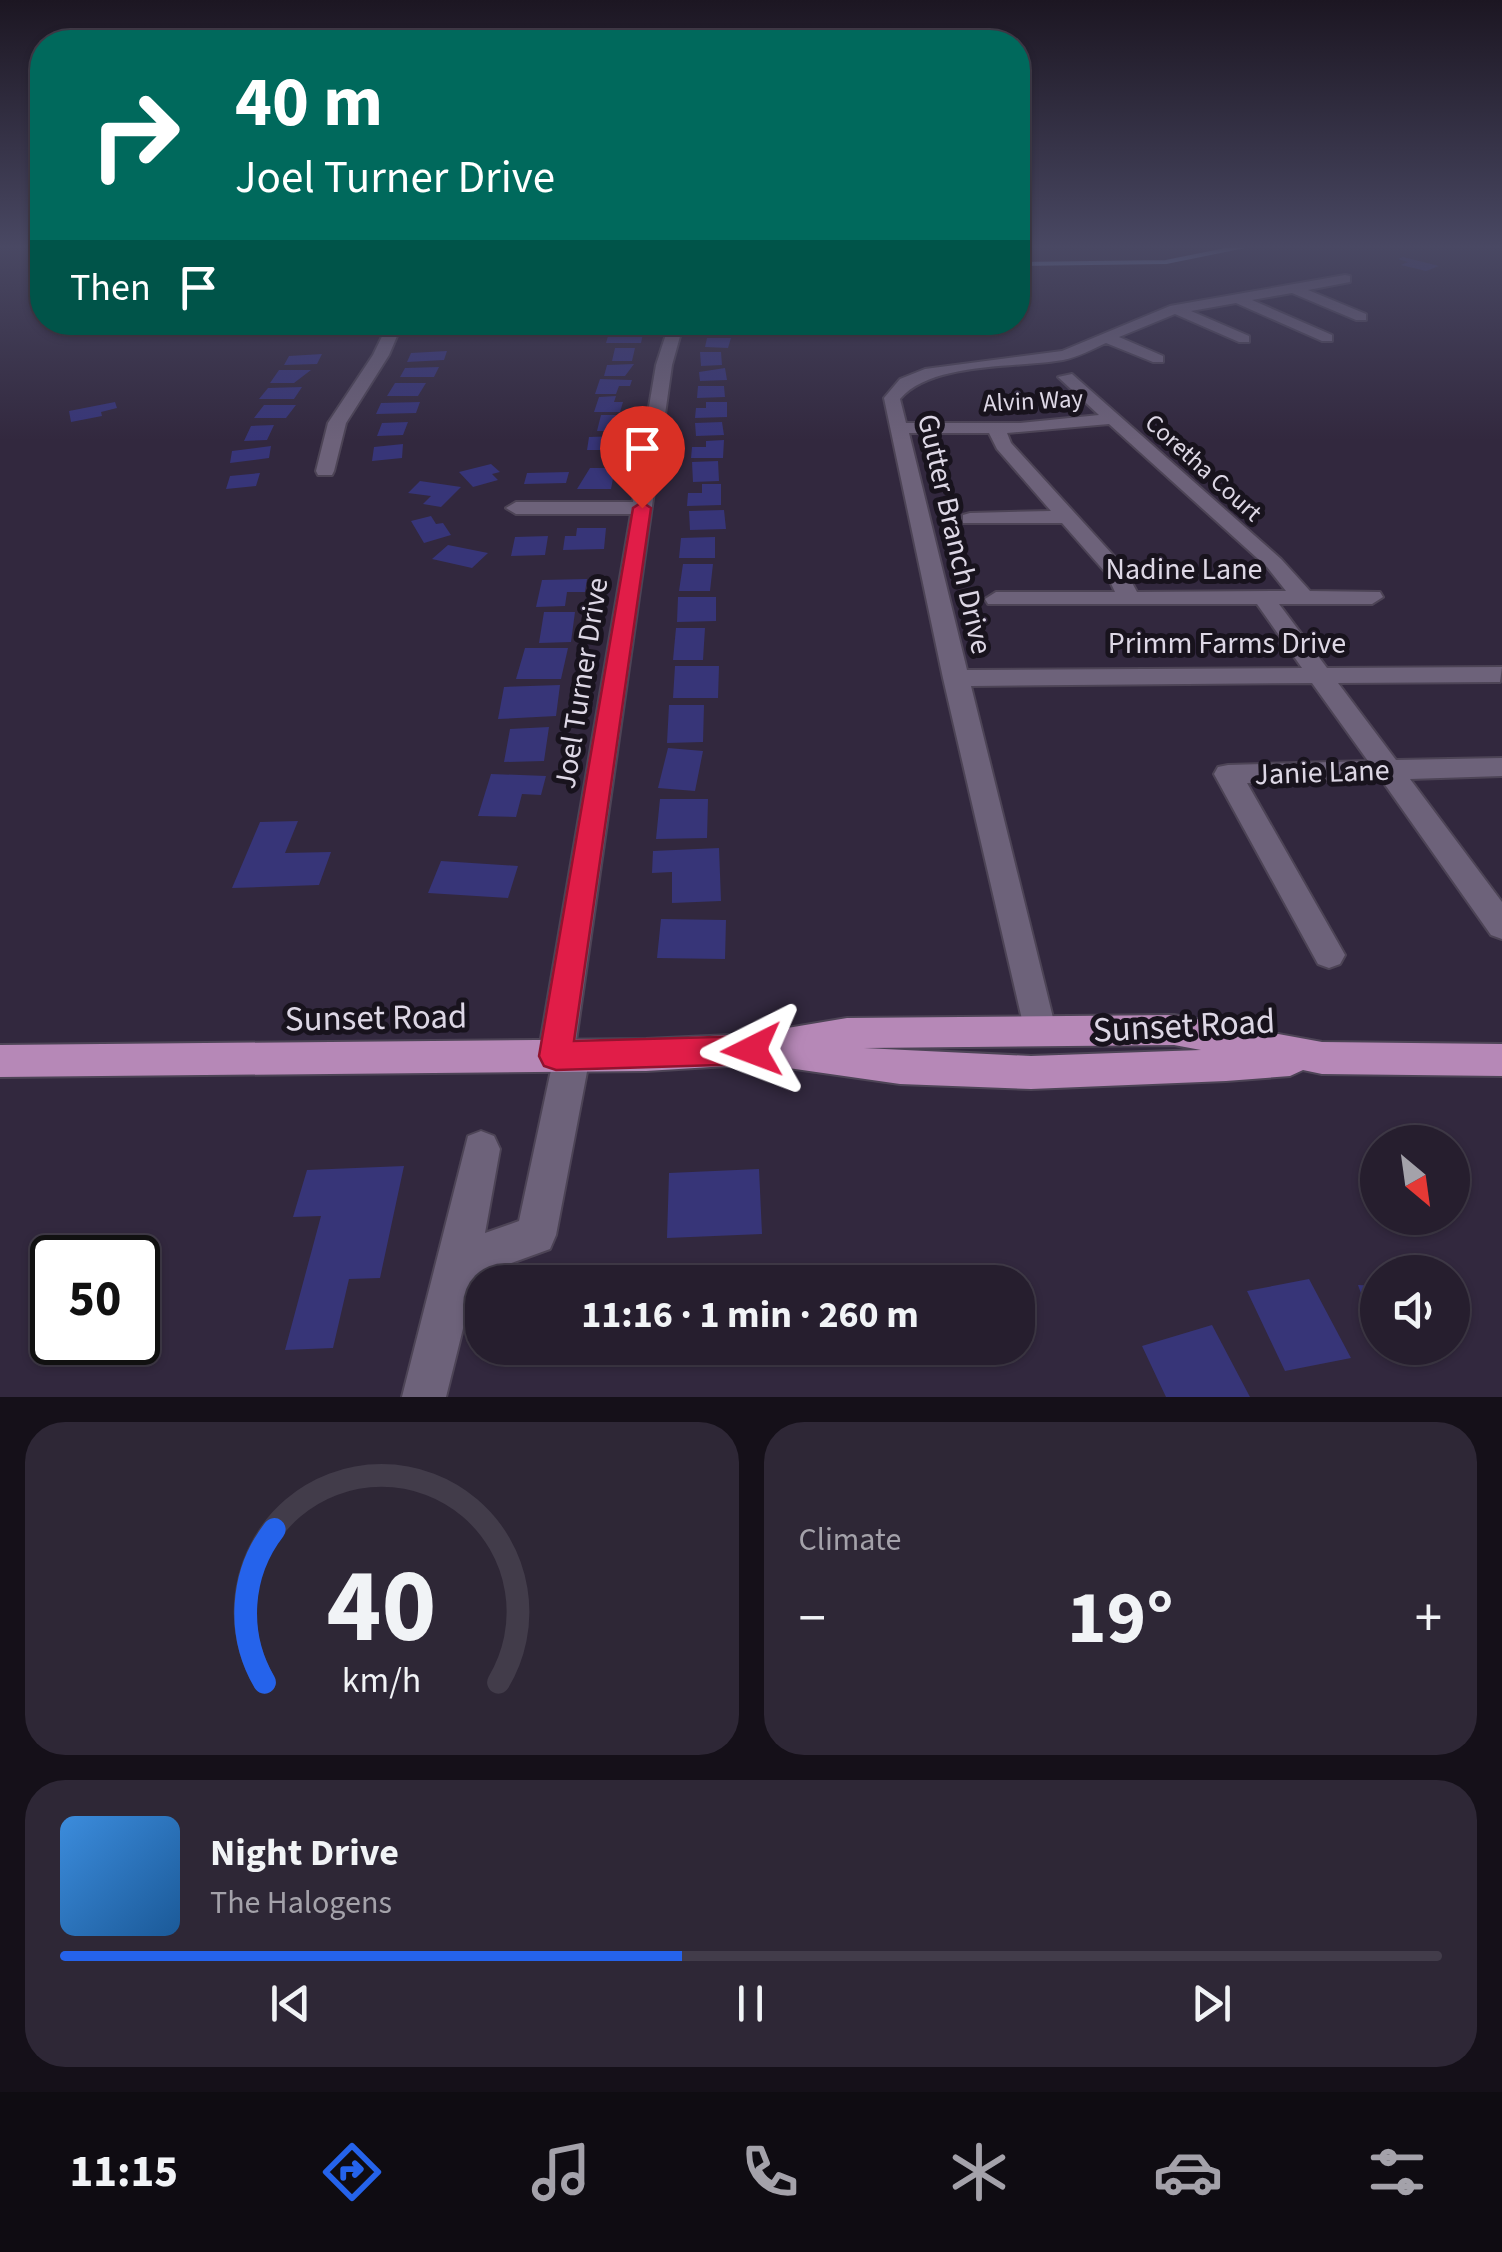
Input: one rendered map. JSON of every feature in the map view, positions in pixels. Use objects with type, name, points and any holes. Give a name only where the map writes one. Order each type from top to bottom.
[{"type":"main road","name":"Sunset Road","points":[[0,1062],[564,1056],[752,1050],[847,1033],[1039,1030],[1174,1030],[1322,1058]]},
{"type":"main road","name":"Sunset Road","points":[[752,1050],[849,1066],[1095,1070],[1178,1070],[1322,1058],[1502,1060]]},
{"type":"street","name":"Gutter Branch Drive","points":[[1039,1030],[892,398],[913,378],[953,367],[1065,355],[1171,311]]},
{"type":"street","points":[[1181,311],[1244,339]]},
{"type":"street","points":[[1267,311],[1327,338]]},
{"type":"street","points":[[1348,311],[1362,317]]},
{"type":"street","points":[[325,470],[336,423],[390,335]]},
{"type":"street","name":"Joel Turner Drive","points":[[459,1262],[536,1236],[642,508],[664,365],[673,335]]},
{"type":"street","points":[[1108,338],[1158,359]]},
{"type":"street","name":"Coretha Court","points":[[1066,378],[1274,563],[1304,598]]},
{"type":"street","name":"Alvin Way","points":[[896,428],[996,429],[1113,419]]},
{"type":"street","points":[[996,429],[1003,445],[1115,571],[1130,599]]},
{"type":"street","points":[[516,508],[642,508]]},
{"type":"street","points":[[970,520],[1068,517]]},
{"type":"street","name":"Nadine Lane","points":[[996,599],[1372,597]]},
{"type":"street","points":[[1264,599],[1502,926]]},
{"type":"street","name":"Primm Farms Drive","points":[[955,678],[1500,674]]},
{"type":"street","name":"Janie Lane","points":[[1329,955],[1228,774],[1502,766]]},
{"type":"street","points":[[424,1397],[459,1262],[481,1148]]},
{"type":"building","points":[[643,335],[641,343],[606,343],[608,336]]},
{"type":"building","points":[[707,338],[731,338],[728,348],[705,347]]},
{"type":"building","points":[[615,348],[635,348],[632,361],[612,361]]},
{"type":"building","points":[[447,351],[444,360],[407,362],[411,353]]},
{"type":"building","points":[[700,352],[721,352],[722,365],[701,366]]},
{"type":"building","points":[[322,354],[317,364],[284,365],[289,356]]},
{"type":"building","points":[[634,364],[625,376],[604,376],[607,365]]},
{"type":"building","points":[[439,367],[434,377],[400,377],[405,368]]},
{"type":"building","points":[[725,368],[727,380],[700,381],[699,372]]},
{"type":"building","points":[[279,370],[311,370],[294,383],[270,383]]},
{"type":"building","points":[[600,379],[632,380],[630,386],[619,386],[616,394],[595,394]]},
{"type":"building","points":[[395,383],[426,383],[418,396],[387,396]]},
{"type":"building","points":[[698,386],[724,386],[725,397],[697,398]]},
{"type":"building","points":[[302,387],[294,399],[259,399],[268,388]]},
{"type":"building","points":[[616,396],[614,402],[623,402],[620,412],[594,412],[599,397]]},
{"type":"building","points":[[115,402],[117,408],[101,412],[102,416],[71,422],[69,411]]},
{"type":"building","points":[[420,402],[416,413],[376,414],[381,403]]},
{"type":"building","points":[[706,402],[727,402],[727,417],[695,418],[696,408],[706,408]]},
{"type":"building","points":[[264,405],[296,405],[286,418],[254,418]]},
{"type":"building","points":[[601,415],[624,415],[620,431],[597,431]]},
{"type":"building","points":[[408,422],[403,435],[377,436],[382,423]]},
{"type":"building","points":[[722,422],[724,435],[696,436],[695,423]]},
{"type":"building","points":[[274,425],[267,440],[244,441],[251,426]]},
{"type":"building","points":[[619,436],[617,450],[587,450],[589,437]]},
{"type":"building","points":[[724,440],[723,458],[691,458],[692,447]]},
{"type":"building","points":[[403,444],[402,458],[372,461],[374,447]]},
{"type":"building","points":[[271,446],[269,458],[230,463],[232,451]]},
{"type":"building","points":[[718,461],[719,481],[693,482],[692,462]]},
{"type":"building","points":[[491,464],[500,472],[492,474],[498,480],[473,487],[459,472]]},
{"type":"building","points":[[590,468],[615,468],[611,489],[577,489]]},
{"type":"building","points":[[569,472],[566,483],[524,484],[527,473]]},
{"type":"building","points":[[260,473],[256,486],[226,489],[230,476]]},
{"type":"building","points":[[420,481],[461,487],[441,507],[423,504],[431,496],[408,493]]},
{"type":"building","points":[[702,484],[721,484],[721,505],[687,506],[688,493],[702,493]]},
{"type":"building","points":[[724,510],[726,529],[690,530],[689,511]]},
{"type":"building","points":[[431,516],[436,524],[443,523],[451,535],[424,543],[411,521]]},
{"type":"building","points":[[577,528],[606,528],[604,549],[563,550],[565,536],[576,536]]},
{"type":"building","points":[[548,536],[545,555],[511,556],[515,537]]},
{"type":"building","points":[[715,537],[715,558],[679,558],[681,538]]},
{"type":"building","points":[[448,545],[488,553],[472,568],[432,559]]},
{"type":"building","points":[[683,564],[713,564],[710,591],[679,591]]},
{"type":"building","points":[[587,579],[585,592],[567,592],[565,606],[536,607],[542,580]]},
{"type":"building","points":[[678,597],[716,597],[716,621],[677,622]]},
{"type":"building","points":[[544,612],[575,612],[571,642],[539,643]]},
{"type":"building","points":[[676,628],[705,628],[703,660],[673,660]]},
{"type":"building","points":[[525,648],[568,648],[561,679],[516,679]]},
{"type":"building","points":[[675,666],[719,666],[718,698],[673,698]]},
{"type":"building","points":[[560,685],[556,716],[498,719],[504,687]]},
{"type":"building","points":[[669,705],[704,705],[703,742],[667,743]]},
{"type":"building","points":[[549,727],[544,761],[504,762],[510,729]]},
{"type":"building","points":[[668,748],[703,751],[695,791],[658,788]]},
{"type":"building","points":[[491,774],[546,776],[541,795],[522,794],[516,817],[478,816]]},
{"type":"building","points":[[660,799],[708,799],[707,838],[656,839]]},
{"type":"building","points":[[298,821],[285,853],[331,852],[319,885],[232,888],[260,822]]},
{"type":"building","points":[[719,848],[721,901],[672,903],[672,872],[652,873],[653,851]]},
{"type":"building","points":[[441,861],[518,866],[508,898],[428,893]]},
{"type":"building","points":[[661,919],[726,920],[725,959],[657,958]]},
{"type":"building","points":[[404,1166],[380,1278],[349,1279],[333,1348],[285,1350],[321,1216],[293,1217],[307,1170]]},
{"type":"building","points":[[759,1169],[762,1234],[667,1238],[669,1173]]},
{"type":"building","points":[[1309,1279],[1351,1358],[1285,1371],[1247,1291]]},
{"type":"building","points":[[1212,1325],[1250,1397],[1166,1397],[1142,1346]]},
{"type":"route","points":[[642,508],[556,1056],[752,1050]]}]
